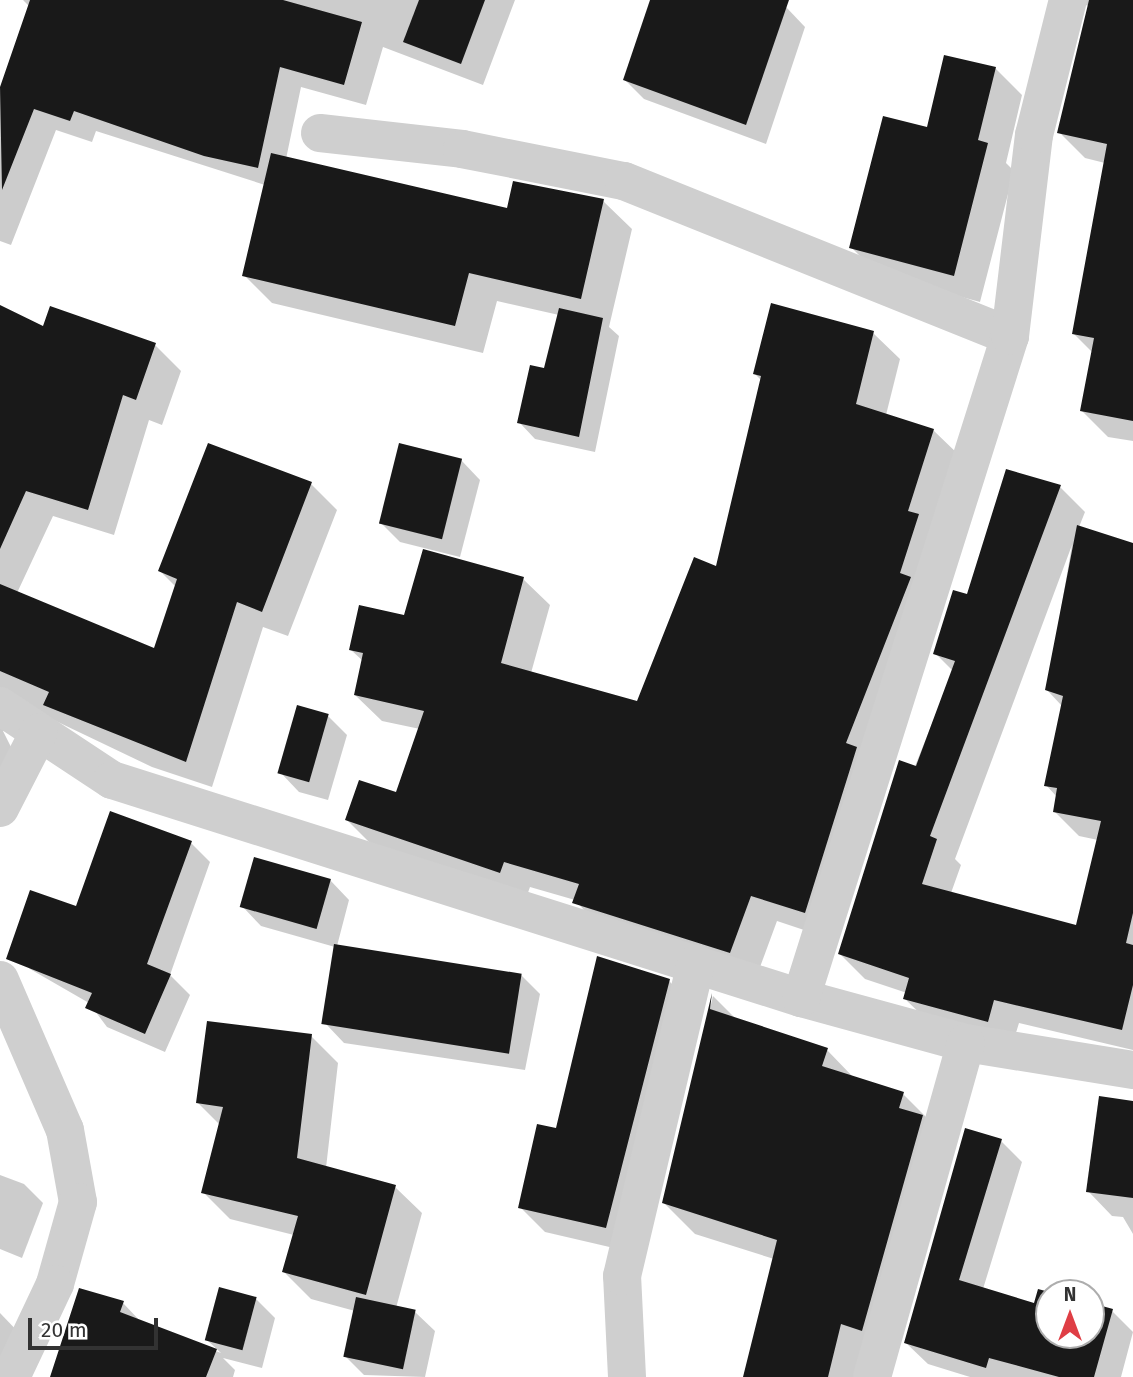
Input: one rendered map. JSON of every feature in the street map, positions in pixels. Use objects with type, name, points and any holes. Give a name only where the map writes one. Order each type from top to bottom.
[{"type":"street","points":[[801,998],[1010,335],[1034,135],[1068,0]]},
{"type":"street","points":[[320,133],[462,149],[624,181],[1010,335]]},
{"type":"street","points":[[0,706],[112,780],[801,998],[966,1043],[1133,1070]]},
{"type":"street","points":[[0,808],[39,732]]},
{"type":"street","points":[[626,1377],[622,1276],[696,964]]},
{"type":"street","points":[[0,980],[65,1130],[78,1202],[55,1284],[11,1377]]},
{"type":"street","points":[[872,1377],[966,1043]]},
{"type":"building","points":[[30,0],[283,0],[362,22],[344,85],[280,67],[258,168],[204,156],[74,111],[70,121],[34,109],[2,190],[0,87]]},
{"type":"building","points":[[419,0],[485,0],[461,64],[403,42]]},
{"type":"building","points":[[650,0],[789,0],[746,125],[623,80]]},
{"type":"building","points":[[1089,0],[1133,0],[1133,421],[1080,411],[1094,338],[1072,334],[1107,144],[1057,133]]},
{"type":"building","points":[[944,55],[996,67],[978,140],[988,143],[954,276],[849,248],[883,116],[927,127]]},
{"type":"building","points":[[271,153],[507,208],[513,181],[604,199],[581,299],[469,273],[455,326],[242,276]]},
{"type":"building","points":[[771,303],[874,331],[856,404],[934,429],[908,511],[919,514],[900,573],[911,577],[846,743],[857,747],[805,913],[751,896],[730,953],[572,903],[579,884],[504,862],[500,873],[345,820],[359,780],[396,792],[424,711],[354,695],[363,653],[349,650],[359,605],[404,615],[423,549],[524,577],[501,663],[637,701],[694,557],[716,566],[761,376],[753,374]]},
{"type":"building","points":[[0,305],[43,326],[50,306],[156,343],[136,400],[123,395],[88,510],[26,491],[0,549]]},
{"type":"building","points":[[559,308],[603,318],[579,437],[517,423],[530,365],[544,368]]},
{"type":"building","points":[[208,443],[312,482],[262,612],[237,602],[186,762],[43,705],[49,692],[0,671],[0,584],[154,648],[177,579],[158,571]]},
{"type":"building","points":[[399,443],[462,459],[442,539],[379,524]]},
{"type":"building","points":[[1006,469],[1061,485],[930,836],[937,839],[922,884],[1076,925],[1101,821],[1053,812],[1057,788],[1044,786],[1063,696],[1045,690],[1077,525],[1133,543],[1133,913],[1126,943],[1133,945],[1133,985],[1122,1030],[994,1000],[988,1022],[903,999],[909,978],[838,954],[899,760],[916,766],[955,661],[933,654],[953,590],[967,594]]},
{"type":"building","points":[[297,705],[329,714],[309,782],[277,773]]},
{"type":"building","points":[[110,811],[192,841],[147,964],[171,974],[145,1034],[85,1008],[92,993],[6,959],[30,890],[76,906]]},
{"type":"building","points":[[254,857],[331,879],[317,929],[240,907]]},
{"type":"building","points":[[334,944],[522,974],[509,1054],[321,1024]]},
{"type":"building","points":[[597,956],[670,979],[606,1228],[518,1208],[537,1124],[556,1128]]},
{"type":"building","points":[[712,993],[710,1009],[828,1048],[822,1066],[904,1092],[899,1108],[923,1115],[862,1331],[841,1324],[828,1377],[743,1377],[777,1240],[662,1203]]},
{"type":"building","points":[[207,1021],[312,1034],[297,1158],[396,1185],[366,1295],[282,1272],[298,1216],[201,1193],[223,1107],[196,1103]]},
{"type":"building","points":[[1099,1096],[1133,1101],[1133,1198],[1086,1192]]},
{"type":"building","points":[[965,1128],[1002,1139],[959,1280],[1034,1303],[1035,1300],[1035,1349],[1102,1349],[1094,1377],[1059,1377],[989,1358],[986,1368],[904,1343]]},
{"type":"building","points":[[219,1287],[257,1297],[242,1350],[205,1340]]},
{"type":"building","points":[[79,1288],[124,1301],[120,1312],[217,1349],[206,1377],[50,1377]]},
{"type":"building","points":[[356,1297],[416,1310],[403,1369],[343,1357]]},
{"type":"building","points":[[1105,1307],[1113,1309],[1105,1338]]}]
